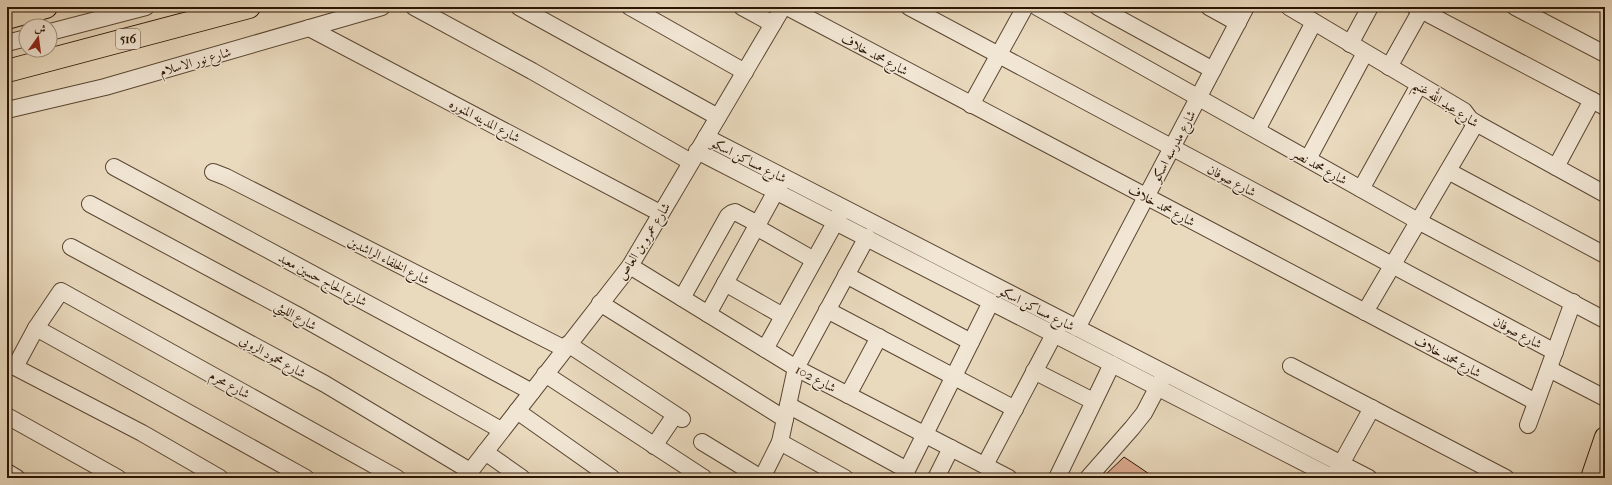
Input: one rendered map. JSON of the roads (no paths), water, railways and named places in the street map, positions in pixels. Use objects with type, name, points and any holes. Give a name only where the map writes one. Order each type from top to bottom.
[{"type":"highway","points":[[7,18],[46,7]]},
{"type":"highway","name":"516","points":[[7,71],[249,7]]},
{"type":"main road","points":[[1591,478],[1605,437]]},
{"type":"street","points":[[58,30],[146,7]]},
{"type":"street","name":"شارع نور الاسلام","points":[[7,110],[105,87],[382,7]]},
{"type":"street","name":"شارع مساكن اسكو","points":[[414,7],[532,71],[698,150],[843,208],[1078,328],[1161,380],[1334,478]]},
{"type":"street","points":[[519,7],[718,117]]},
{"type":"street","points":[[630,7],[744,72]]},
{"type":"street","points":[[742,7],[773,24]]},
{"type":"street","name":"شارع عمرو بن العاص","points":[[467,475],[630,266],[660,213],[784,7]]},
{"type":"street","name":"شارع محمد خلاف","points":[[787,7],[1536,402]]},
{"type":"street","name":"شارع صوفان","points":[[909,7],[1555,352]]},
{"type":"street","points":[[971,105],[1025,7]]},
{"type":"street","name":"شارع محمد نصر","points":[[1037,7],[1418,221],[1605,320]]},
{"type":"street","points":[[1098,7],[1213,70]]},
{"type":"street","points":[[1209,7],[1238,23]]},
{"type":"street","name":"شارع مدرسه اسكو","points":[[1078,328],[1246,7]]},
{"type":"street","name":"شارع عبد الله غنيم","points":[[1289,7],[1312,16],[1350,44],[1464,111],[1470,119],[1476,123],[1556,167],[1603,187]]},
{"type":"street","points":[[1350,44],[1370,7]]},
{"type":"street","points":[[1515,7],[1605,54]]},
{"type":"street","points":[[1389,67],[1418,9],[1598,104],[1556,167]]},
{"type":"street","points":[[1257,130],[1312,16]]},
{"type":"street","name":"شارع المدينه المنوره","points":[[309,28],[660,213]]},
{"type":"street","points":[[7,42],[18,40]]},
{"type":"street","points":[[1308,159],[1365,53]]},
{"type":"street","points":[[1361,189],[1419,84]]},
{"type":"street","points":[[1365,312],[1476,123]]},
{"type":"street","name":"شارع الحاج حسين معبد","points":[[114,167],[532,392]]},
{"type":"street","points":[[1448,171],[1605,255]]},
{"type":"street","name":"شارع الخلفاء الراشدين","points":[[213,172],[226,177],[566,347],[679,417],[654,446]]},
{"type":"street","points":[[708,314],[780,184]]},
{"type":"street","name":"شارع مساكن اسكو","points":[[780,184],[835,222],[867,237],[1112,364],[1161,380],[1369,478]]},
{"type":"street","name":"شارع الليثي","points":[[90,204],[299,316],[501,430]]},
{"type":"street","points":[[765,349],[843,208]]},
{"type":"street","points":[[682,298],[728,216],[735,212],[814,260]]},
{"type":"street","points":[[702,442],[761,478],[780,442],[796,368],[867,237]]},
{"type":"street","name":"شارع محمود الروبى","points":[[71,247],[325,384],[467,475]]},
{"type":"street","points":[[929,270],[937,256]]},
{"type":"street","name":"شارع 102","points":[[630,266],[796,368],[1009,478]]},
{"type":"street","points":[[846,275],[970,342]]},
{"type":"street","points":[[726,283],[783,316]]},
{"type":"street","name":"شارع محرم","points":[[36,328],[61,291],[397,478]]},
{"type":"street","points":[[600,303],[786,412],[905,474],[991,302]]},
{"type":"street","points":[[1528,424],[1573,302]]},
{"type":"street","points":[[827,310],[1014,409]]},
{"type":"street","points":[[985,466],[1061,320]]},
{"type":"street","points":[[220,478],[142,433],[11,365],[36,328],[306,478]]},
{"type":"street","points":[[848,395],[879,337]]},
{"type":"street","points":[[1056,478],[1112,364]]},
{"type":"street","points":[[1291,366],[1506,478]]},
{"type":"street","points":[[1548,369],[1605,398]]},
{"type":"street","points":[[1034,372],[1094,401]]},
{"type":"street","points":[[545,374],[704,478]]},
{"type":"street","points":[[1088,478],[1144,413],[1161,380]]},
{"type":"street","points":[[1334,478],[1372,408]]},
{"type":"street","points":[[517,411],[612,478]]},
{"type":"street","points":[[7,416],[118,478]]},
{"type":"street","points":[[780,442],[825,473],[845,478]]},
{"type":"street","points":[[936,478],[951,448]]},
{"type":"street","points":[[485,452],[522,478]]},
{"type":"street","points":[[7,472],[17,478]]}]
